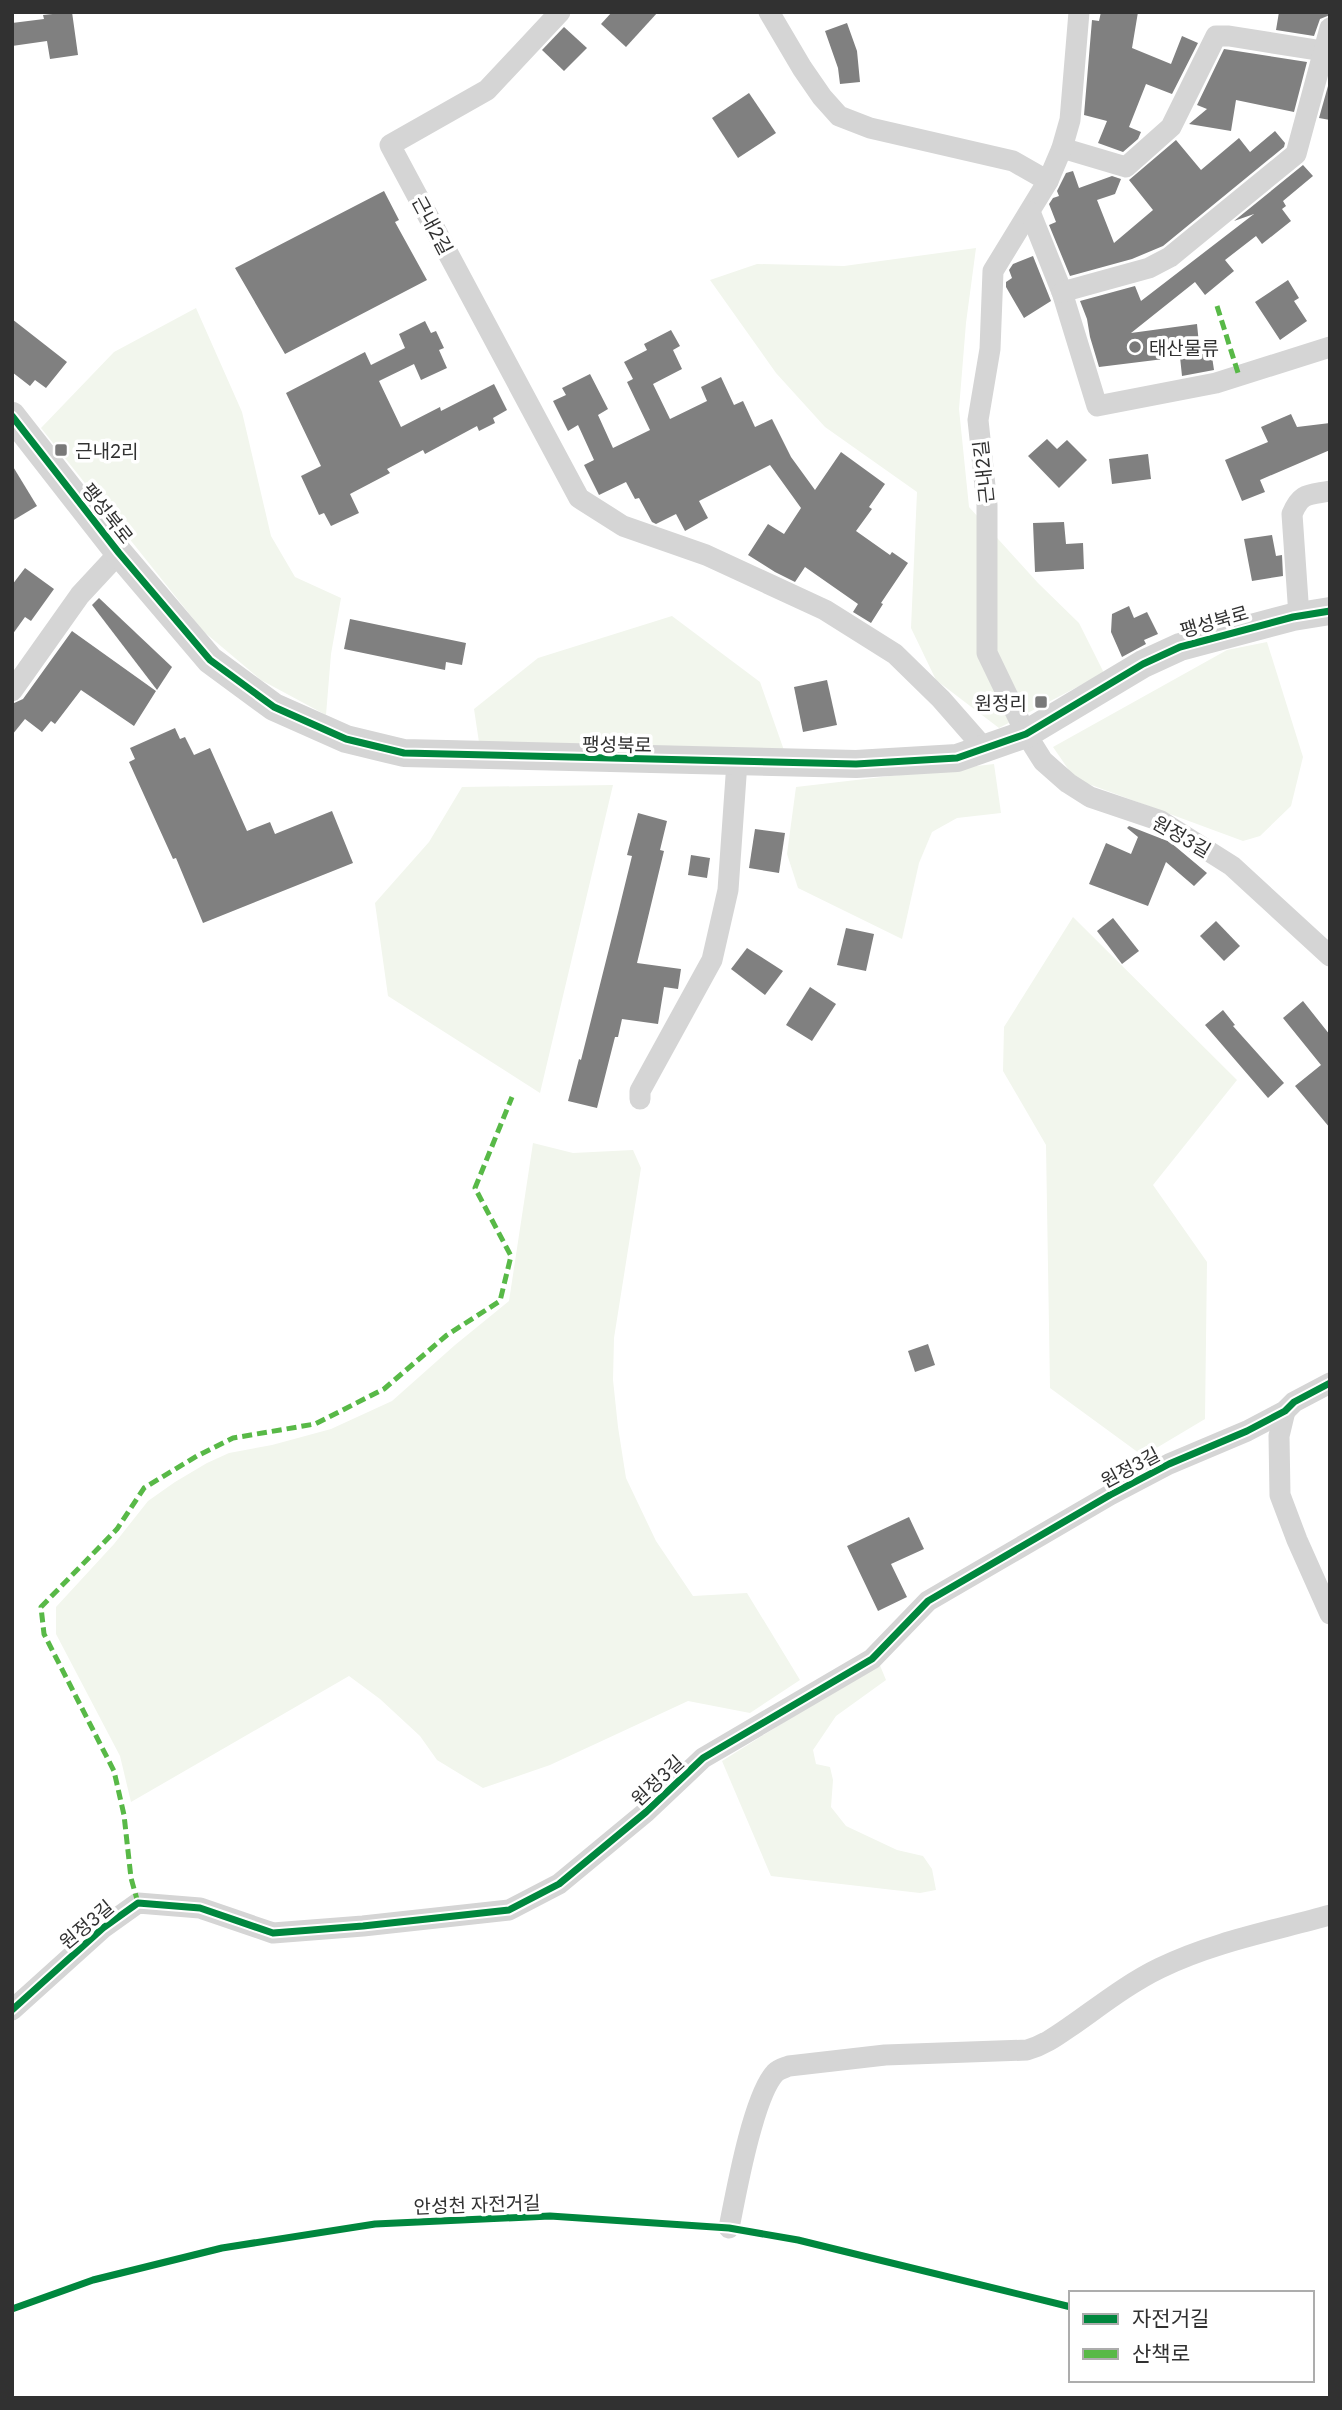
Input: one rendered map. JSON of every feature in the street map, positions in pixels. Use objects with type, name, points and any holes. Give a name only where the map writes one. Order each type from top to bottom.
[{"type":"street","name":"근내2길","points":[[560,12],[487,90],[390,145],[579,498],[623,526],[706,555],[825,610],[895,654],[941,699],[984,748]]},
{"type":"street","points":[[769,12],[802,68],[839,116],[870,128],[1013,161],[1048,181]]},
{"type":"street","name":"근내2길","points":[[1026,734],[987,653],[987,505],[978,420],[990,349],[993,271],[1048,181],[1062,148],[1070,120],[1079,12]]},
{"type":"street","points":[[1062,292],[1149,268],[1170,257],[1296,154],[1330,28]]},
{"type":"street","points":[[1062,148],[1126,167],[1171,127],[1216,37],[1229,36],[1323,51]]},
{"type":"street","points":[[1030,212],[1062,292],[1097,406],[1216,383],[1330,347]]},
{"type":"street","name":"팽성북로","points":[[12,416],[120,553],[210,660],[274,707],[346,739],[404,753],[856,764],[957,758],[1026,734],[1143,664],[1180,647],[1299,616],[1330,611]]},
{"type":"street","points":[[1299,616],[1292,514],[1297,500],[1306,495],[1330,491]]},
{"type":"street","name":"팽성북로","points":[[12,691],[80,596],[120,553]]},
{"type":"street","name":"원정3길","points":[[1026,734],[1043,761],[1068,783],[1090,797],[1161,821],[1232,866],[1330,956]]},
{"type":"street","points":[[640,1099],[640,1091],[712,960],[728,890],[737,762]]},
{"type":"street","name":"원정3길","points":[[12,2010],[103,1928],[138,1903],[200,1908],[273,1933],[509,1910],[527,1902],[559,1884],[646,1812],[703,1758],[872,1659],[928,1601],[1110,1495],[1169,1464],[1285,1412],[1294,1402],[1330,1382]]},
{"type":"street","points":[[1285,1412],[1279,1436],[1280,1495],[1330,1614]]},
{"type":"street","points":[[729,2228],[741,2168],[755,2119],[768,2084],[777,2071],[789,2066],[885,2055],[1027,2050],[1055,2038],[1159,1969],[1193,1954],[1330,1915]]},
{"type":"shaded area","points":[[976,248],[959,409],[969,507],[1038,583],[1079,623],[1104,673],[999,728],[936,680],[911,628],[917,492],[825,427],[776,373],[710,280],[757,264],[844,266]]},
{"type":"shaded area","points":[[196,308],[242,412],[271,536],[295,577],[341,598],[331,654],[326,715],[261,680],[203,631],[41,428],[114,352]]},
{"type":"shaded area","points":[[672,616],[760,682],[786,756],[480,749],[474,709],[538,658]]},
{"type":"shaded area","points":[[1267,642],[1303,757],[1291,806],[1260,836],[1243,841],[1075,779],[1053,747],[1227,650]]},
{"type":"shaded area","points":[[994,764],[1001,813],[957,818],[932,832],[919,863],[902,939],[798,888],[787,854],[796,787]]},
{"type":"shaded area","points":[[613,785],[540,1093],[388,996],[375,903],[429,842],[462,787]]},
{"type":"shaded area","points":[[1073,917],[1237,1080],[1153,1185],[1207,1262],[1205,1419],[1143,1456],[1050,1388],[1046,1145],[1003,1071],[1004,1027]]},
{"type":"shaded area","points":[[533,1143],[573,1153],[633,1150],[641,1168],[614,1338],[613,1380],[626,1478],[656,1541],[693,1596],[747,1593],[800,1680],[750,1713],[688,1701],[550,1765],[483,1788],[437,1760],[420,1736],[380,1699],[349,1676],[131,1802],[120,1756],[56,1634],[56,1607],[114,1544],[148,1501],[175,1482],[229,1453],[331,1429],[392,1401],[509,1301]]},
{"type":"shaded area","points":[[879,1663],[886,1680],[836,1716],[813,1750],[816,1764],[830,1767],[833,1780],[831,1807],[846,1826],[897,1850],[923,1856],[932,1869],[936,1890],[920,1893],[771,1876],[722,1761]]},
{"type":"building","points":[[72,12],[78,55],[50,59],[47,41],[12,46],[12,23],[44,19],[43,15]]},
{"type":"building","points":[[612,12],[658,12],[626,47],[601,24]]},
{"type":"building","points":[[1101,12],[1138,12],[1132,48],[1171,64],[1182,36],[1198,43],[1172,94],[1146,84],[1129,127],[1141,132],[1138,139],[1123,152],[1098,143],[1107,121],[1084,115],[1092,20],[1099,21]]},
{"type":"building","points":[[1279,12],[1318,12],[1330,15],[1320,19],[1314,36],[1276,30]]},
{"type":"building","points":[[847,23],[857,51],[860,82],[840,84],[838,68],[825,31]]},
{"type":"building","points":[[564,27],[587,48],[564,71],[542,50]]},
{"type":"building","points":[[1224,49],[1307,62],[1294,112],[1236,100],[1231,131],[1189,124],[1207,109],[1197,105]]},
{"type":"building","points":[[1330,79],[1330,120],[1319,118]]},
{"type":"building","points":[[749,93],[776,133],[738,158],[712,118]]},
{"type":"building","points":[[1275,131],[1285,143],[1284,147],[1163,246],[1132,259],[1070,276],[1049,225],[1056,222],[1049,204],[1053,198],[1059,196],[1057,191],[1066,173],[1073,171],[1079,188],[1112,176],[1121,179],[1115,194],[1097,200],[1114,243],[1153,210],[1129,180],[1176,140],[1201,170],[1239,138],[1250,152]]},
{"type":"building","points":[[1303,165],[1313,176],[1283,201],[1286,206],[1282,209],[1291,221],[1262,244],[1256,236],[1225,260],[1234,271],[1205,295],[1195,282],[1131,333],[1197,324],[1199,344],[1210,343],[1214,370],[1182,376],[1180,357],[1099,367],[1080,301],[1135,286],[1141,301],[1254,214],[1234,221]]},
{"type":"building","points":[[384,191],[399,220],[395,222],[427,280],[285,354],[235,268]]},
{"type":"building","points":[[1033,256],[1051,301],[1024,318],[1006,287],[1006,282],[1012,278],[1009,270],[1013,264]]},
{"type":"building","points":[[1288,280],[1299,298],[1294,301],[1307,321],[1280,340],[1255,302]]},
{"type":"building","points":[[12,319],[67,362],[46,388],[35,380],[30,386],[12,372]]},
{"type":"building","points":[[425,321],[431,333],[436,331],[444,348],[439,350],[447,368],[421,380],[414,364],[379,381],[401,427],[440,407],[441,411],[494,384],[507,410],[493,418],[495,423],[479,431],[477,426],[425,454],[423,450],[387,469],[390,473],[350,494],[359,513],[331,526],[324,513],[319,515],[301,476],[321,466],[286,393],[365,352],[371,365],[405,348],[399,334]]},
{"type":"building","points":[[671,330],[680,346],[673,350],[682,369],[653,384],[670,419],[707,401],[701,387],[721,377],[734,405],[743,401],[755,427],[772,419],[791,457],[815,490],[841,452],[885,484],[856,531],[890,555],[892,552],[908,563],[871,623],[853,612],[858,604],[805,567],[795,582],[748,555],[768,524],[784,534],[801,508],[770,465],[699,501],[708,518],[685,531],[676,514],[656,524],[652,522],[639,498],[635,499],[626,482],[599,495],[584,465],[594,460],[578,425],[568,431],[553,401],[566,395],[562,388],[590,374],[608,409],[598,415],[613,448],[650,430],[627,382],[633,379],[624,362],[647,350],[644,344]]},
{"type":"building","points":[[1291,414],[1297,427],[1330,423],[1330,450],[1260,480],[1265,492],[1242,501],[1225,460],[1268,442],[1261,427]]},
{"type":"building","points":[[1047,439],[1057,449],[1067,440],[1087,460],[1059,488],[1028,456]]},
{"type":"building","points":[[1148,454],[1151,479],[1112,484],[1109,459]]},
{"type":"building","points":[[12,465],[37,506],[12,521]]},
{"type":"building","points":[[1064,522],[1066,544],[1083,543],[1084,569],[1035,572],[1033,523]]},
{"type":"building","points":[[1272,535],[1276,556],[1282,555],[1283,576],[1252,581],[1244,539]]},
{"type":"building","points":[[25,568],[54,589],[31,621],[25,617],[12,635],[12,585]]},
{"type":"building","points":[[99,598],[172,667],[157,690],[92,605]]},
{"type":"building","points":[[1129,606],[1134,618],[1147,612],[1158,634],[1144,640],[1146,644],[1122,657],[1111,632],[1112,614]]},
{"type":"building","points":[[350,619],[466,643],[462,665],[446,662],[445,670],[344,649]]},
{"type":"building","points":[[72,631],[156,691],[134,726],[81,690],[55,724],[51,721],[42,732],[25,719],[12,735],[12,704],[23,699]]},
{"type":"building","points":[[827,680],[837,725],[803,732],[794,687]]},
{"type":"building","points":[[175,728],[180,739],[185,737],[194,755],[210,748],[247,831],[270,822],[275,834],[332,811],[353,863],[203,923],[176,858],[173,859],[129,762],[135,759],[130,748]]},
{"type":"building","points":[[638,813],[667,821],[660,850],[664,851],[637,963],[681,969],[678,989],[664,987],[658,1024],[622,1019],[597,1108],[568,1101],[579,1059],[581,1060],[632,856],[627,855]]},
{"type":"building","points":[[1129,826],[1170,842],[1207,873],[1194,886],[1166,862],[1148,906],[1089,884],[1106,843],[1131,854],[1138,837],[1127,828]]},
{"type":"building","points":[[755,829],[785,833],[779,873],[749,868]]},
{"type":"building","points":[[691,855],[710,858],[707,878],[688,875]]},
{"type":"building","points":[[1113,918],[1139,951],[1122,964],[1097,931]]},
{"type":"building","points":[[1216,921],[1240,946],[1224,961],[1200,936]]},
{"type":"building","points":[[846,928],[874,934],[866,971],[837,965]]},
{"type":"building","points":[[747,948],[783,971],[765,995],[731,969]]},
{"type":"building","points":[[810,987],[836,1004],[812,1041],[786,1025]]},
{"type":"building","points":[[1303,1001],[1330,1035],[1330,1128],[1295,1086],[1321,1065],[1283,1018]]},
{"type":"building","points":[[1223,1010],[1235,1025],[1233,1026],[1284,1083],[1268,1098],[1205,1025]]},
{"type":"building","points":[[928,1344],[935,1365],[915,1372],[908,1351]]},
{"type":"building","points":[[909,1517],[924,1549],[891,1564],[907,1597],[878,1611],[847,1546]]},
{"type":"marked path","points":[[1217,306],[1239,376]]},
{"type":"marked path","points":[[138,1903],[131,1878],[124,1815],[114,1771],[44,1634],[41,1607],[117,1529],[144,1488],[233,1438],[315,1424],[384,1389],[447,1335],[500,1301],[511,1256],[475,1188],[512,1097]]},
{"type":"cycle path","points":[[12,416],[119,553],[210,660],[274,707],[346,739],[404,753],[856,764],[957,758],[1026,734],[1143,664],[1180,647],[1293,617],[1330,611]]},
{"type":"cycle path","points":[[12,2010],[103,1928],[138,1903],[200,1908],[273,1933],[509,1910],[559,1884],[646,1812],[703,1758],[872,1659],[928,1601],[1110,1495],[1169,1464],[1247,1431],[1330,1383]]},
{"type":"cycle path","name":"안성천 자전거길","points":[[12,2309],[93,2280],[222,2248],[375,2224],[550,2216],[729,2228],[798,2240],[1069,2307]]},
{"type":"place","name":"태산물류","points":[[1135,347]]},
{"type":"place","name":"근내2리","points":[[61,450]]},
{"type":"place","name":"원정리","points":[[1041,702]]}]
